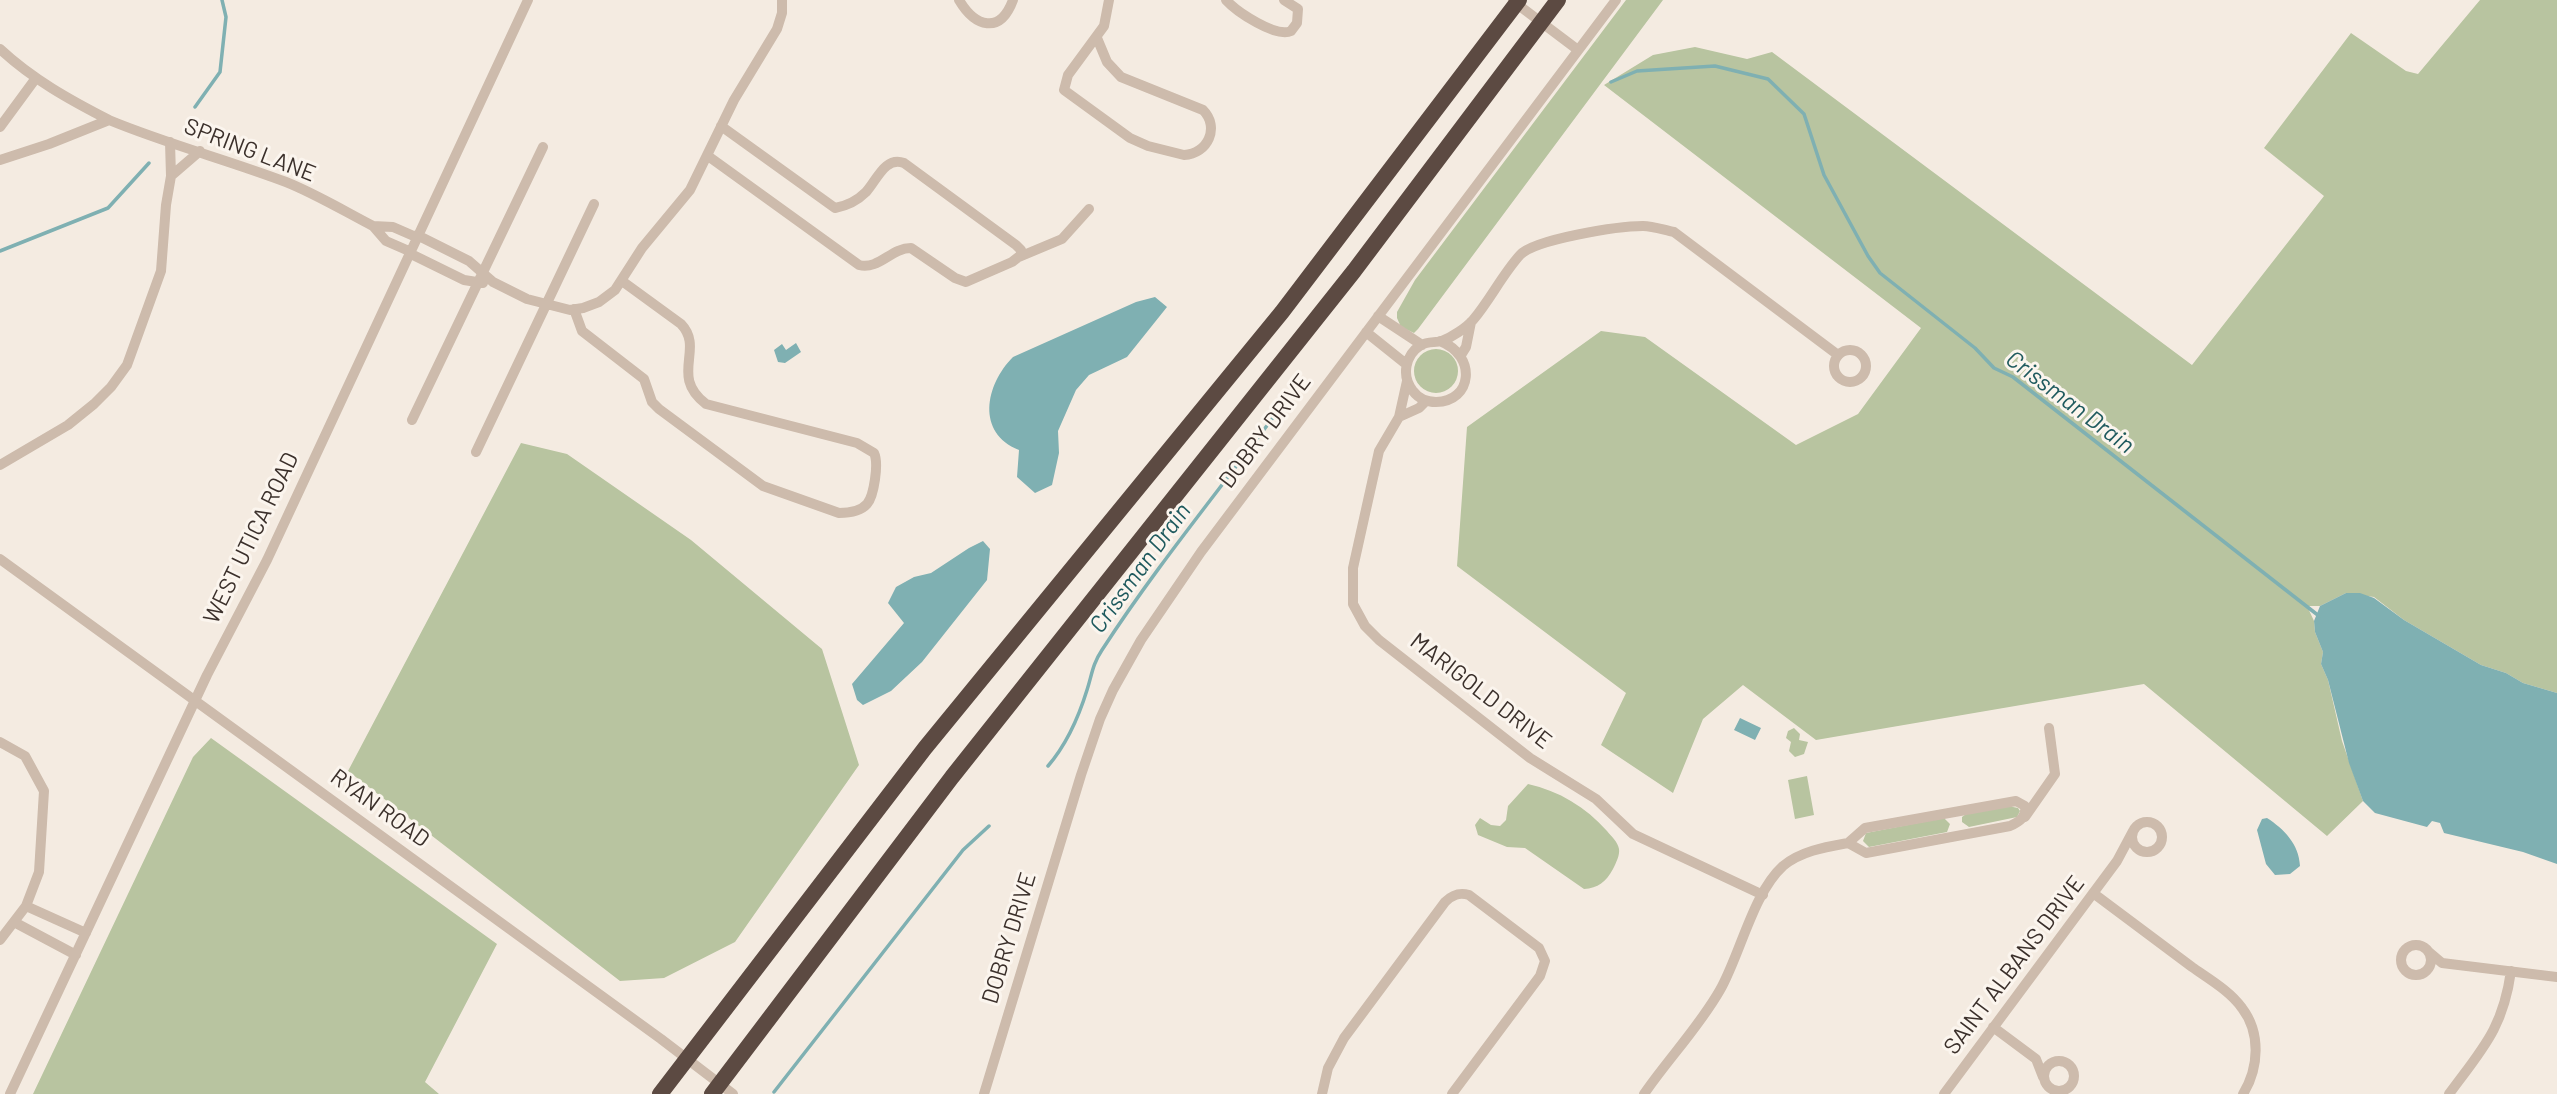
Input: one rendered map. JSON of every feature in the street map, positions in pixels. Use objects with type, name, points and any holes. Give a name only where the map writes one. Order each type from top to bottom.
[{"type":"highway","points":[[1472,62],[1511,0]]},
{"type":"highway","points":[[665,1087],[887,795],[1256,345],[1519,0]]},
{"type":"highway","points":[[712,1094],[952,777],[1354,271],[1558,0]]},
{"type":"street","name":"WEST UTICA ROAD","points":[[10,1094],[196,701],[267,560],[528,0]]},
{"type":"street","points":[[478,284],[493,282],[546,305],[574,309],[599,302],[612,293],[642,248],[690,190],[734,100],[776,29],[782,13],[782,0]]},
{"type":"street","points":[[959,0],[970,17],[988,24],[997,22],[1004,16],[1013,0]]},
{"type":"street","points":[[1097,38],[1107,62],[1121,77],[1203,110],[1208,115],[1212,130],[1210,139],[1203,147],[1191,155],[1184,155],[1148,146],[1130,138],[1065,92],[1063,87],[1068,75],[1097,38],[1106,21],[1109,0]]},
{"type":"street","points":[[1226,0],[1272,30],[1283,33],[1295,27],[1299,17],[1298,9],[1284,0]]},
{"type":"street","points":[[1511,0],[1578,50]]},
{"type":"street","name":"DOBRY DRIVE","points":[[984,1094],[1080,775],[1113,690],[1169,597],[1616,0]]},
{"type":"street","name":"SPRING LANE","points":[[0,49],[19,67],[76,104],[109,120],[289,184],[373,226],[386,241],[464,280],[478,284]]},
{"type":"street","points":[[0,127],[36,78]]},
{"type":"street","points":[[0,160],[109,120]]},
{"type":"street","points":[[721,126],[835,208],[865,193],[890,163],[904,163],[1016,244],[1021,250],[1019,257]]},
{"type":"street","points":[[0,464],[57,431],[94,404],[127,365],[161,271],[171,176],[170,142]]},
{"type":"street","points":[[412,420],[542,147]]},
{"type":"street","points":[[171,176],[200,151]]},
{"type":"street","points":[[708,156],[859,265],[873,265],[898,250],[911,248],[955,278],[966,282],[1062,239],[1089,209]]},
{"type":"street","points":[[476,452],[594,204]]},
{"type":"street","name":"SPRING LANE","points":[[373,226],[393,227],[417,236],[469,261],[493,282]]},
{"type":"street","name":"MARIGOLD DRIVE","points":[[1422,345],[1440,341],[1471,323],[1521,254],[1535,245],[1618,227],[1647,226],[1674,232],[1838,355]]},
{"type":"street","points":[[574,309],[579,326],[586,336],[644,379],[655,405],[758,482],[836,512],[851,512],[866,505],[876,468],[874,453],[857,443],[706,404],[695,394],[689,380],[689,333],[681,324],[622,281]]},
{"type":"street","points":[[1366,332],[1406,364],[1414,351],[1422,345],[1378,316]]},
{"type":"street","name":"MARIGOLD DRIVE","points":[[1399,417],[1419,408],[1426,401],[1445,401],[1460,390],[1466,373],[1461,355],[1466,347],[1471,323]]},
{"type":"street","points":[[1440,341],[1452,346],[1461,355]]},
{"type":"street","name":"MARIGOLD DRIVE","points":[[1406,364],[1407,381],[1399,417],[1379,451],[1353,568],[1353,604],[1365,626],[1379,640],[1530,758],[1596,799],[1633,834],[1763,895]]},
{"type":"street","points":[[1407,381],[1414,393],[1426,401]]},
{"type":"street","name":"RYAN ROAD","points":[[0,559],[661,1038],[733,1094]]},
{"type":"street","points":[[1848,843],[1866,853],[2010,825],[2022,819],[2056,771],[2049,729]]},
{"type":"street","points":[[0,742],[25,755],[44,791],[39,872],[26,906],[0,940]]},
{"type":"street","points":[[1644,1094],[1720,989],[1763,895],[1776,873],[1787,863],[1808,852],[1848,843],[1865,828],[2003,802],[2019,802],[2041,795]]},
{"type":"street","points":[[2019,802],[2026,810],[2022,819]]},
{"type":"street","points":[[2117,861],[2132,853],[2157,849],[2162,840],[2161,830],[2149,822],[2140,824],[2133,831],[2132,841],[2143,851]]},
{"type":"street","name":"SAINT ALBANS DRIVE","points":[[1944,1094],[2117,861],[2133,831]]},
{"type":"street","points":[[2093,893],[2222,989],[2242,1008],[2255,1035],[2256,1049],[2251,1079],[2243,1094]]},
{"type":"street","points":[[1322,1094],[1328,1068],[1344,1038],[1445,902],[1456,894],[1469,895],[1539,948],[1545,961],[1540,976],[1452,1094]]},
{"type":"street","points":[[26,906],[86,933]]},
{"type":"street","points":[[14,922],[76,955]]},
{"type":"street","points":[[2442,963],[2421,946],[2411,945],[2401,956],[2402,965],[2408,973],[2418,975],[2442,963],[2557,977]]},
{"type":"street","points":[[2426,970],[2431,961],[2429,952]]},
{"type":"street","points":[[2449,1094],[2494,1031],[2507,999],[2511,971]]},
{"type":"street","points":[[1993,1027],[2036,1059],[2064,1062],[2072,1069],[2074,1079],[2069,1087],[2055,1091],[2047,1086],[2036,1059]]},
{"type":"street","points":[[2043,1077],[2046,1067],[2055,1062]]},
{"type":"green space","points":[[1626,0],[1663,0],[1418,329],[1414,333],[1401,327],[1397,312],[1415,280]]},
{"type":"green space","points":[[2480,0],[2557,0],[2557,693],[2523,683],[2506,673],[2481,665],[2404,620],[2374,597],[2346,593],[2320,606],[2307,606],[2323,652],[2321,664],[2328,680],[2342,741],[2363,801],[2327,836],[2144,684],[1816,740],[1743,685],[1703,719],[1673,793],[1601,745],[1626,693],[1457,566],[1467,427],[1601,331],[1645,337],[1796,445],[1858,414],[1921,328],[1604,85],[1653,55],[1695,47],[1747,59],[1772,52],[2192,365],[2324,196],[2264,148],[2351,33],[2406,71],[2418,74]]},
{"type":"green space","points":[[1436,349],[1445,350],[1452,355],[1457,362],[1457,380],[1452,387],[1445,392],[1436,393],[1427,392],[1420,387],[1415,380],[1414,371],[1415,362],[1420,355],[1427,350]]},
{"type":"green space","points":[[521,443],[567,454],[691,540],[822,649],[859,765],[735,942],[664,978],[620,981],[348,771]]},
{"type":"green space","points":[[1794,728],[1800,734],[1799,740],[1808,742],[1804,754],[1795,757],[1789,751],[1791,742],[1786,738],[1788,731]]},
{"type":"green space","points":[[211,738],[497,944],[425,1082],[439,1094],[33,1094],[193,757]]},
{"type":"green space","points":[[1807,776],[1814,815],[1795,819],[1788,780]]},
{"type":"green space","points":[[1528,784],[1550,791],[1581,807],[1599,822],[1616,842],[1619,854],[1610,874],[1601,884],[1584,889],[1525,848],[1507,847],[1478,835],[1475,825],[1480,818],[1491,825],[1500,826],[1506,820],[1508,806]]},
{"type":"green space","points":[[2008,806],[2018,808],[2020,811],[2017,817],[1969,827],[1962,822],[1962,817],[1966,814]]},
{"type":"green space","points":[[1944,818],[1950,824],[1947,832],[1869,847],[1863,841],[1866,833]]},
{"type":"water","points":[[1155,297],[1167,307],[1127,357],[1089,375],[1076,390],[1058,431],[1059,453],[1052,485],[1035,493],[1017,477],[1019,450],[1005,442],[996,432],[991,420],[991,394],[1003,368],[1013,357],[1136,302]]},
{"type":"water","points":[[796,343],[801,352],[785,363],[778,362],[774,350],[782,344],[786,350]]},
{"type":"water","points":[[983,541],[990,549],[987,580],[922,662],[891,691],[863,705],[857,700],[852,684],[904,623],[888,603],[896,587],[914,577],[931,573]]},
{"type":"water","points":[[2346,593],[2360,593],[2374,598],[2404,620],[2481,665],[2506,673],[2523,683],[2557,693],[2557,864],[2523,852],[2444,833],[2440,823],[2432,821],[2427,827],[2375,813],[2363,801],[2349,763],[2328,680],[2321,664],[2323,652],[2315,632],[2314,621],[2320,606]]},
{"type":"water","points":[[1740,718],[1761,728],[1755,740],[1734,730]]},
{"type":"water","points":[[2267,818],[2285,832],[2297,851],[2300,866],[2290,874],[2275,875],[2266,864],[2257,830],[2262,819]]},
{"type":"waterway","points":[[195,107],[220,72],[226,17],[222,0]]},
{"type":"waterway","name":"Crissman Drain","points":[[1611,82],[1637,71],[1715,66],[1768,79],[1804,114],[1824,175],[1880,273],[1975,348],[1994,368],[2013,377],[2319,616]]},
{"type":"waterway","points":[[0,251],[108,208],[149,163]]},
{"type":"waterway","name":"Crissman Drain","points":[[1048,766],[1061,749],[1076,720],[1094,665],[1102,650],[1168,556],[1283,404]]},
{"type":"waterway","name":"Crissman Drain","points":[[774,1092],[963,850],[989,826]]}]
